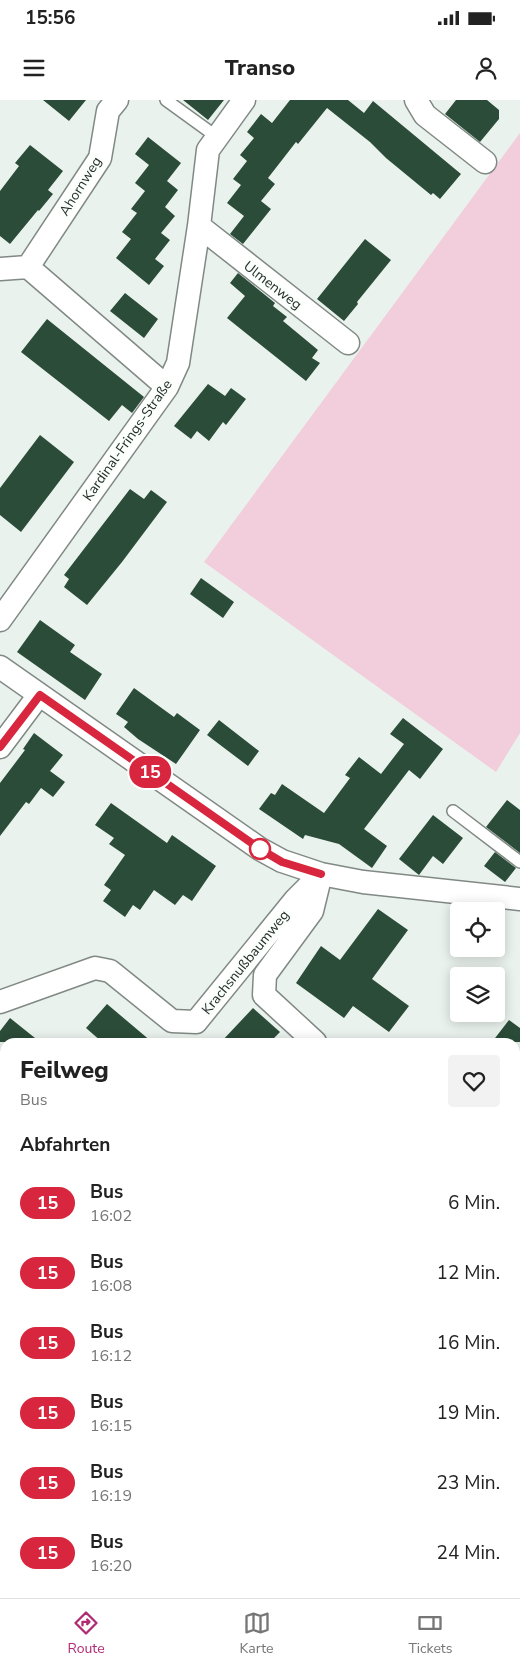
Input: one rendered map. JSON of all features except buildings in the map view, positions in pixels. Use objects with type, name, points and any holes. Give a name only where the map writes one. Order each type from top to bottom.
[{"type":"street","name":"Ahornweg","points":[[28,267],[100,158],[108,111],[117,100]]},
{"type":"street","name":"Kardinal-Frings-Straße","points":[[0,620],[167,386],[178,363],[199,226],[208,150],[244,100]]},
{"type":"street","points":[[416,100],[425,115],[485,162]]},
{"type":"street","name":"Ulmenweg","points":[[199,226],[348,344]]},
{"type":"street","points":[[0,269],[28,267],[167,386]]},
{"type":"street","points":[[0,667],[260,849],[282,862],[321,874],[363,882],[520,899]]},
{"type":"street","points":[[0,747],[40,695]]},
{"type":"street","name":"Krachsnußbaumweg","points":[[0,1002],[95,968],[110,971],[172,1021],[196,1022],[296,899],[321,874]]},
{"type":"street","name":"Krachsnußbaumweg","points":[[310,1038],[264,995],[264,988],[265,975],[312,911],[321,874]]},
{"type":"lane","points":[[166,100],[216,138]]},
{"type":"lane","points":[[454,810],[520,862]]},
{"type":"shaded area","points":[[520,133],[520,733],[496,772],[204,562]]},
{"type":"bus line","name":"15","points":[[0,747],[40,695],[260,849],[282,862],[321,874]]}]
